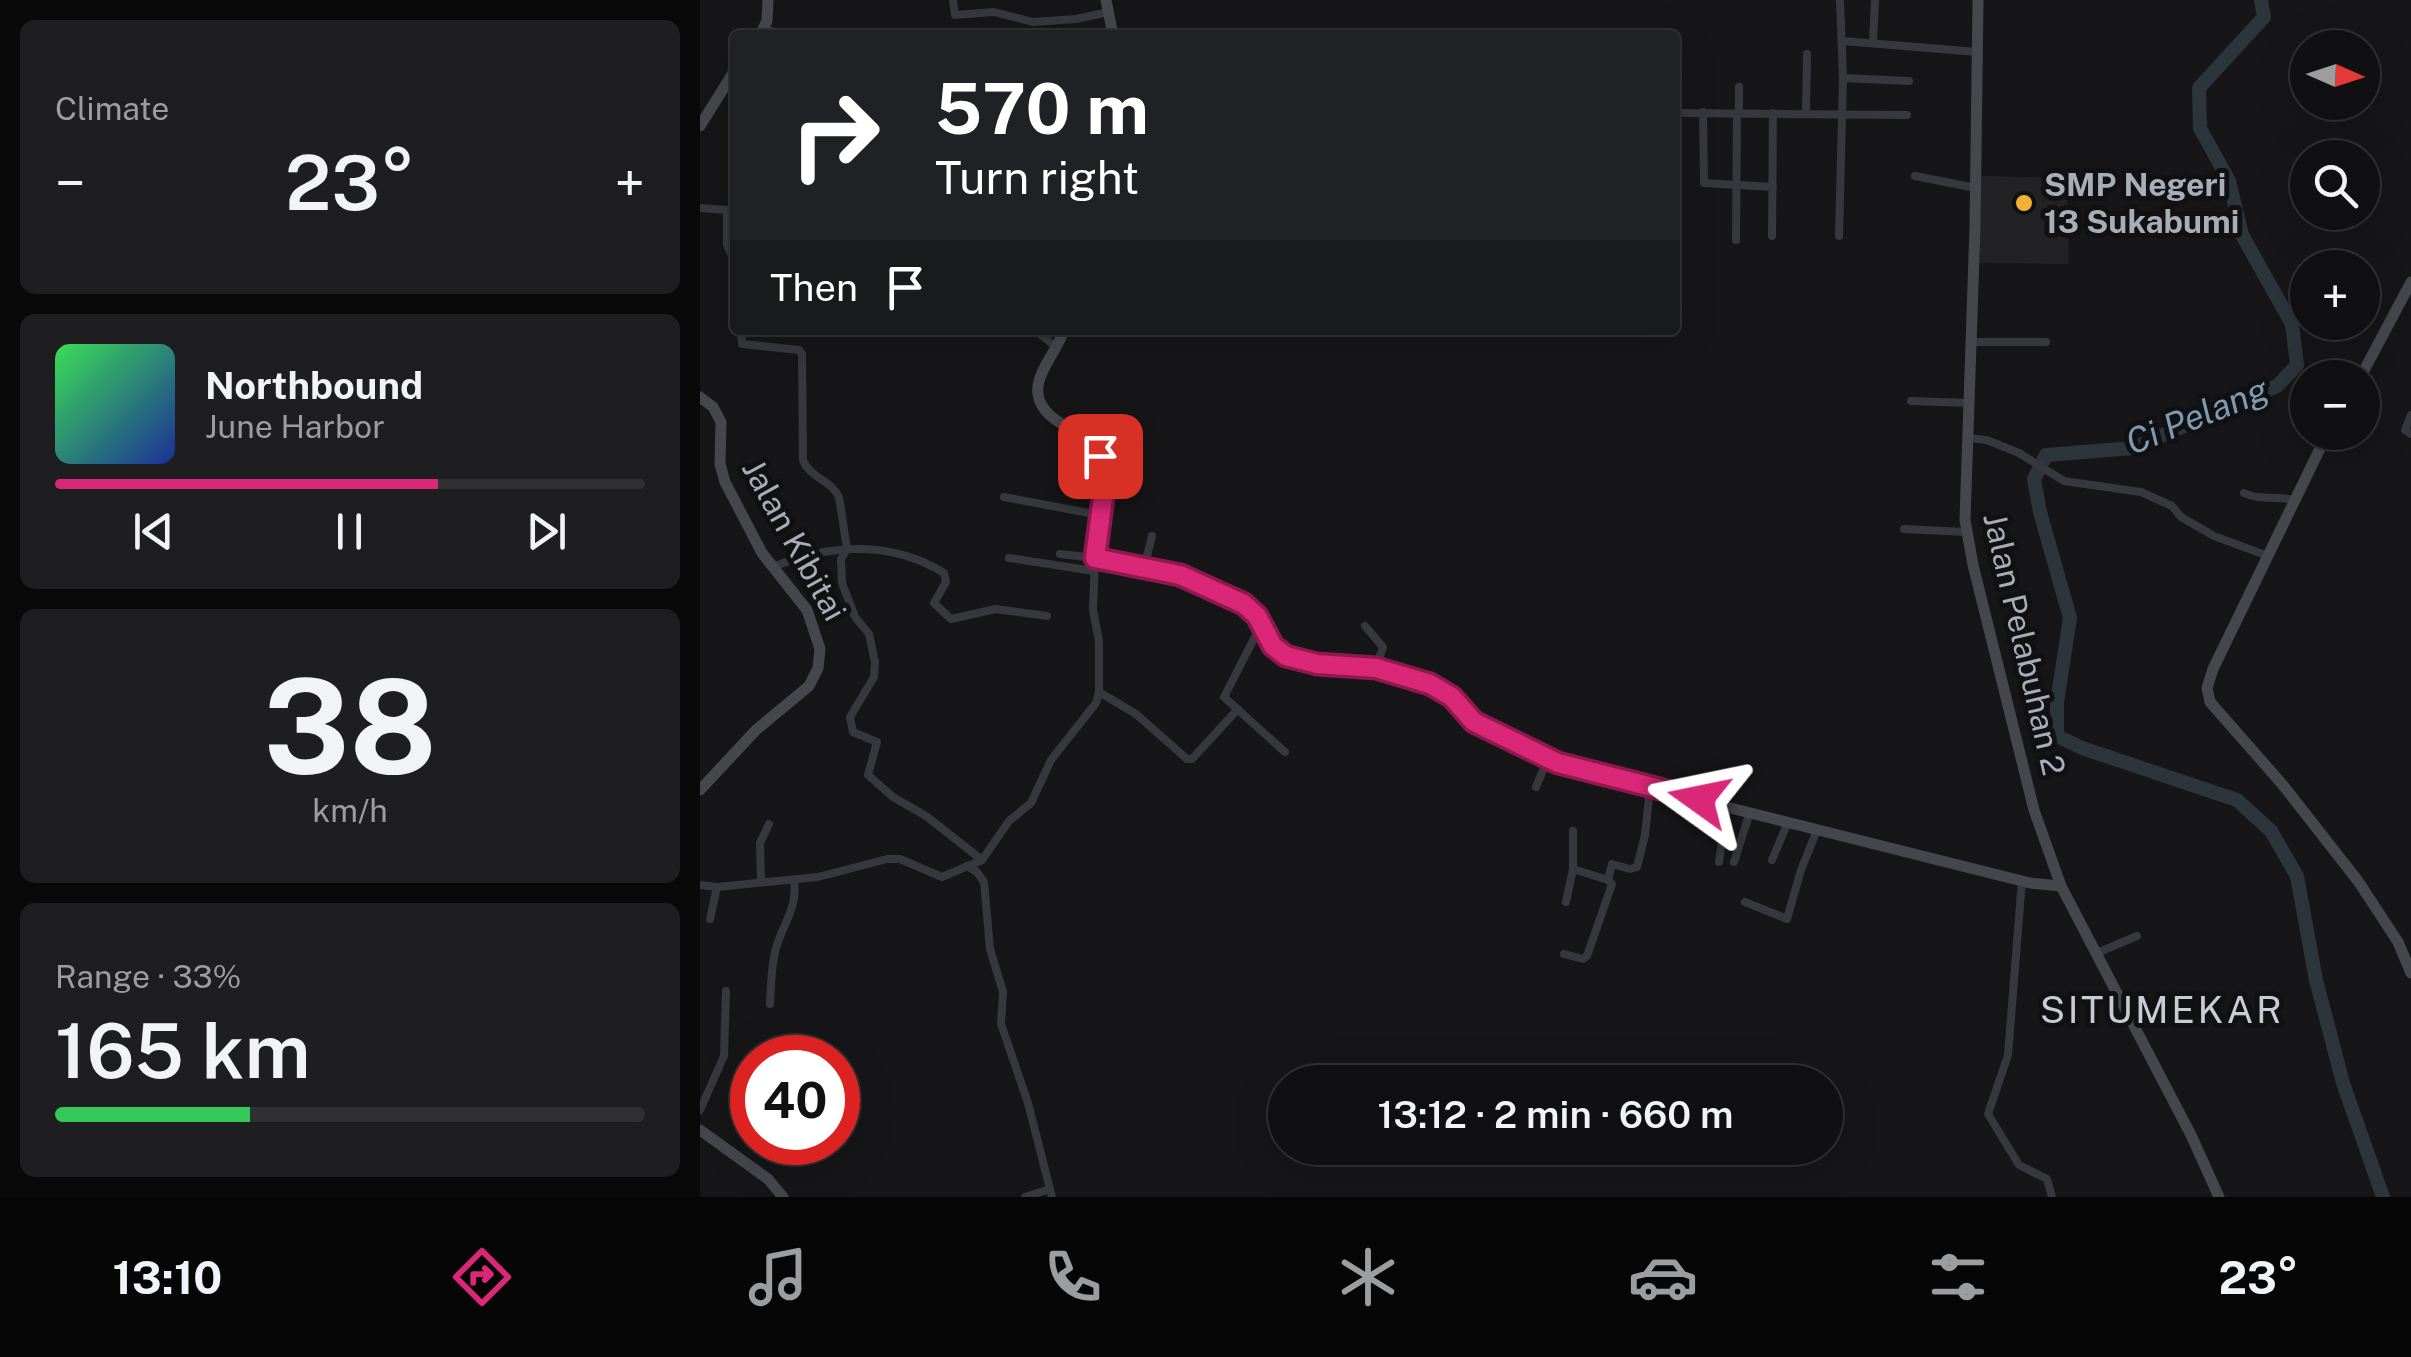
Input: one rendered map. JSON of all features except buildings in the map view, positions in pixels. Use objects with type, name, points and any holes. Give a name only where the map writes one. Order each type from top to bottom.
[{"type":"street","points":[[762,30],[768,0]]},
{"type":"street","points":[[953,0],[954,15],[994,12],[1033,22],[1076,19],[1108,6]]},
{"type":"street","points":[[1839,236],[1844,78],[1840,0]]},
{"type":"street","points":[[1873,42],[1876,0]]},
{"type":"street","name":"Jalan Pelabuhan 2","points":[[1978,0],[1966,532],[2034,810],[2061,886],[2183,1119],[2219,1197]]},
{"type":"street","points":[[1842,41],[1976,52]]},
{"type":"street","points":[[1806,112],[1807,54]]},
{"type":"street","points":[[700,126],[730,78]]},
{"type":"street","points":[[1844,78],[1909,81]]},
{"type":"street","points":[[1736,240],[1739,87]]},
{"type":"street","points":[[1680,112],[1907,115]]},
{"type":"street","points":[[1703,112],[1702,182],[1773,187]]},
{"type":"street","points":[[1772,236],[1773,113]]},
{"type":"street","points":[[1915,176],[1976,188]]},
{"type":"street","points":[[700,208],[726,210],[730,251]]},
{"type":"street","points":[[2370,360],[2411,282]]},
{"type":"street","points":[[742,335],[743,344],[799,350],[802,354],[803,460],[810,472],[836,489],[844,514],[847,550],[842,559],[842,582],[855,617],[869,634],[874,654],[874,677],[850,717],[853,732],[877,742],[868,775],[982,860]]},
{"type":"street","points":[[1041,335],[1057,348]]},
{"type":"street","points":[[700,885],[717,888],[794,880],[900,859],[942,877],[982,860],[1009,821],[1031,803],[1050,760],[1093,708],[1099,692],[1099,636],[1093,610],[1106,475],[1090,442],[1046,411],[1038,396],[1040,380],[1062,335]]},
{"type":"street","points":[[1971,342],[2046,342]]},
{"type":"street","name":"Jalan Kibitai","points":[[700,397],[721,422],[720,464],[750,533],[802,601],[820,640],[818,668],[808,686],[756,730],[700,790]]},
{"type":"street","points":[[1911,401],[1969,403]]},
{"type":"street","points":[[2411,415],[2404,430],[2411,434]]},
{"type":"street","points":[[1967,438],[1987,440],[2019,453],[2068,482],[2141,492],[2174,507],[2181,517],[2214,536],[2268,556]]},
{"type":"street","points":[[2319,450],[2213,669],[2208,697],[2358,881],[2389,926],[2410,967]]},
{"type":"street","points":[[2244,493],[2256,499],[2276,496],[2293,500]]},
{"type":"street","points":[[1004,497],[1100,515]]},
{"type":"street","points":[[1904,529],[1966,532]]},
{"type":"street","points":[[1144,568],[1152,536]]},
{"type":"street","points":[[773,567],[831,549],[903,554],[944,573],[946,582],[934,603],[951,620],[996,609],[1047,616]]},
{"type":"street","points":[[1060,554],[1095,565]]},
{"type":"street","points":[[1009,558],[1144,568],[1190,579],[1254,611],[1273,646],[1286,656],[1317,664],[1376,668],[1437,686],[1474,722],[1571,768],[2022,880],[2061,886]]},
{"type":"street","points":[[1261,624],[1224,694],[1285,752]]},
{"type":"street","points":[[1365,626],[1383,647],[1376,668]]},
{"type":"street","points":[[1099,692],[1136,714],[1187,759],[1192,759],[1238,709]]},
{"type":"street","points":[[1536,787],[1548,758]]},
{"type":"street","points":[[1608,880],[1613,864],[1630,870],[1637,868],[1646,835],[1650,789]]},
{"type":"street","points":[[1718,862],[1728,806]]},
{"type":"street","points":[[1734,862],[1750,812]]},
{"type":"street","points":[[1772,860],[1788,822]]},
{"type":"street","points":[[761,882],[760,844],[769,824]]},
{"type":"street","points":[[1744,902],[1786,919],[1818,829]]},
{"type":"street","points":[[1566,902],[1573,869],[1572,831]]},
{"type":"street","points":[[967,866],[984,882],[990,950],[1003,992],[1001,1024],[1028,1103],[1051,1193],[1026,1197]]},
{"type":"street","points":[[1564,954],[1582,959],[1587,956],[1612,884],[1573,869]]},
{"type":"street","points":[[770,1004],[772,962],[794,908],[794,880]]},
{"type":"street","points":[[2022,880],[2008,1055],[1988,1117],[2023,1169],[2047,1179],[2052,1197]]},
{"type":"street","points":[[710,920],[717,888]]},
{"type":"street","points":[[2096,952],[2137,936]]},
{"type":"street","points":[[700,1110],[724,1056],[726,991]]},
{"type":"street","points":[[700,1130],[768,1179],[783,1197]]},
{"type":"shaded area","name":"SMP Negeri 13 Sukabumi","points":[[1981,176],[2067,178],[2069,264],[1979,263]]},
{"type":"waterway","name":"Ci Pelang","points":[[2261,0],[2264,17],[2199,88],[2200,128],[2229,181],[2242,235],[2292,324],[2297,365],[2277,386],[2133,448],[2046,455],[2034,479],[2070,618],[2057,702],[2057,736],[2237,800],[2271,831],[2297,876],[2316,980],[2343,1083],[2383,1197]]},
{"type":"place","name":"SMP Negeri 13 Sukabumi","points":[[2024,203]]},
{"type":"district","name":"SITUMEKAR","points":[[2162,1010]]},
{"type":"route","points":[[1100,456],[1105,482],[1095,558],[1180,575],[1244,604],[1257,616],[1273,646],[1286,656],[1317,664],[1376,668],[1430,684],[1452,697],[1474,722],[1558,763],[1699,799]]}]
